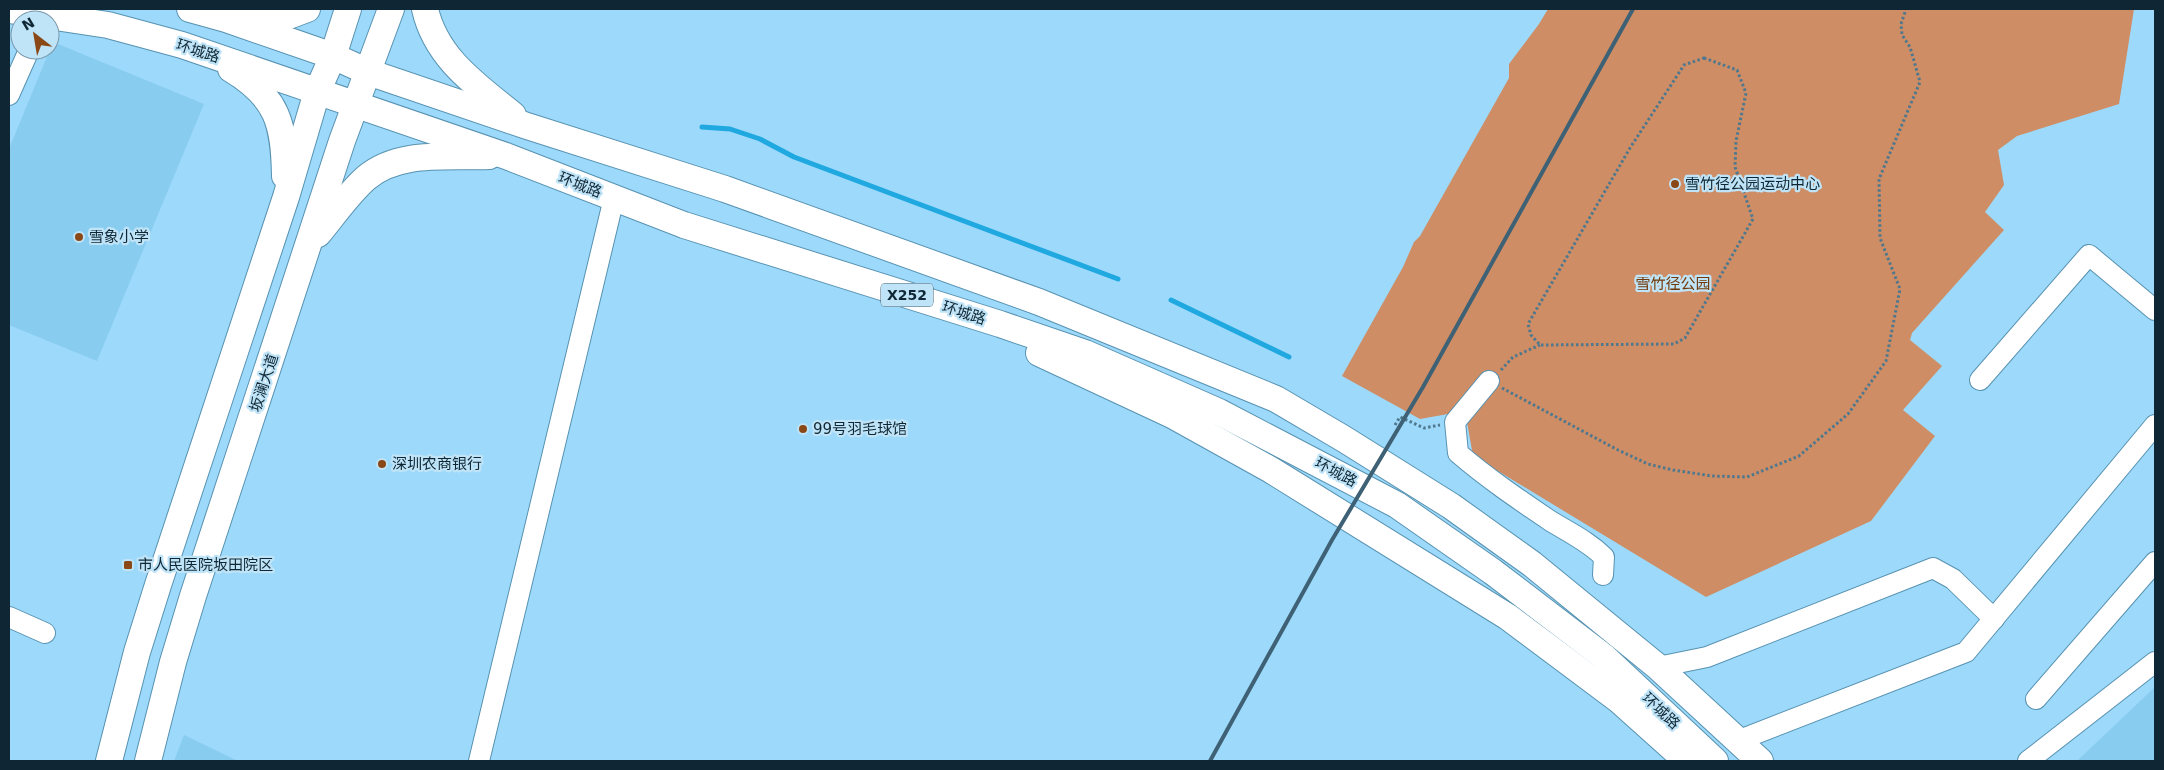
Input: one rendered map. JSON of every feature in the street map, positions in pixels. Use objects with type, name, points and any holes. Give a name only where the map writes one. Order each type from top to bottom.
[{"type":"main road","points":[[202,12],[283,18],[306,9]]},
{"type":"main road","points":[[109,761],[137,652],[155,593],[286,197],[318,92],[333,56],[348,9]]},
{"type":"main road","name":"坂澜大道","points":[[148,761],[193,596],[354,105],[391,9]]},
{"type":"main road","points":[[425,9],[428,22],[447,57],[462,74],[527,126]]},
{"type":"main road","name":"环城路","points":[[202,12],[333,56],[368,72],[527,126],[725,189],[1030,299],[1276,399],[1451,506],[1532,564],[1658,667],[1760,761]]},
{"type":"main road","name":"环城路","points":[[60,19],[108,25],[205,53],[506,156],[684,225],[1085,353],[1219,412],[1397,505],[1493,572],[1603,656],[1715,761]]},
{"type":"main road","points":[[205,53],[247,78],[269,101],[276,115],[284,145],[286,197]]},
{"type":"main road","points":[[310,244],[357,187],[366,178],[390,164],[416,158],[506,156]]},
{"type":"main road","points":[[917,298],[1172,415],[1271,470],[1508,617],[1618,700],[1687,761]]},
{"type":"street","points":[[9,95],[25,60]]},
{"type":"street","points":[[479,761],[614,198]]},
{"type":"street","points":[[1980,380],[2089,255],[2155,310]]},
{"type":"street","points":[[1489,381],[1456,422],[1458,453],[1488,477],[1550,520],[1592,545],[1604,557],[1604,575]]},
{"type":"street","points":[[1737,741],[1966,652],[2155,425]]},
{"type":"street","points":[[2036,699],[2155,562]]},
{"type":"street","points":[[1658,667],[1707,657],[1933,568],[1953,579],[1994,619]]},
{"type":"street","points":[[9,617],[45,633]]},
{"type":"street","points":[[2028,761],[2155,662]]},
{"type":"path","points":[[1540,345],[1531,335],[1528,324],[1630,148],[1684,65],[1704,58],[1736,70],[1746,93],[1736,141],[1734,167],[1753,219],[1685,338],[1674,344],[1540,345],[1514,357],[1489,381],[1648,464],[1712,476],[1747,477],[1799,456],[1848,414],[1886,362],[1900,289],[1880,238],[1880,179],[1920,82],[1910,47],[1902,35],[1901,24],[1906,9]]},
{"type":"path","points":[[1395,425],[1400,417],[1424,428]]},
{"type":"shaded area","name":"雪象小学","points":[[60,45],[204,104],[97,361],[9,325],[9,149],[46,60],[60,60]]},
{"type":"shaded area","points":[[2155,687],[2155,761],[2077,761]]},
{"type":"shaded area","points":[[184,735],[238,761],[174,761]]},
{"type":"green space","name":"雪竹径公园","points":[[1548,9],[2134,9],[2119,104],[2017,136],[1998,150],[2004,185],[1985,212],[2004,230],[1912,333],[1910,340],[1942,366],[1903,410],[1935,436],[1871,521],[1706,597],[1473,456],[1465,411],[1420,419],[1342,376],[1403,267],[1414,242],[1420,236],[1509,78],[1509,64]]},
{"type":"waterway","points":[[702,127],[730,129],[760,139],[794,157],[1118,279]]},
{"type":"waterway","points":[[1171,300],[1289,357]]},
{"type":"railway","points":[[1210,761],[1332,540],[1423,387],[1633,9]]},
{"type":"place","name":"雪竹径公园运动中心","points":[[1675,184]]},
{"type":"place","name":"雪象小学","points":[[79,237]]},
{"type":"place","name":"99号羽毛球馆","points":[[803,429]]},
{"type":"place","name":"深圳农商银行","points":[[382,464]]},
{"type":"place","name":"市人民医院坂田院区","points":[[128,565]]}]
